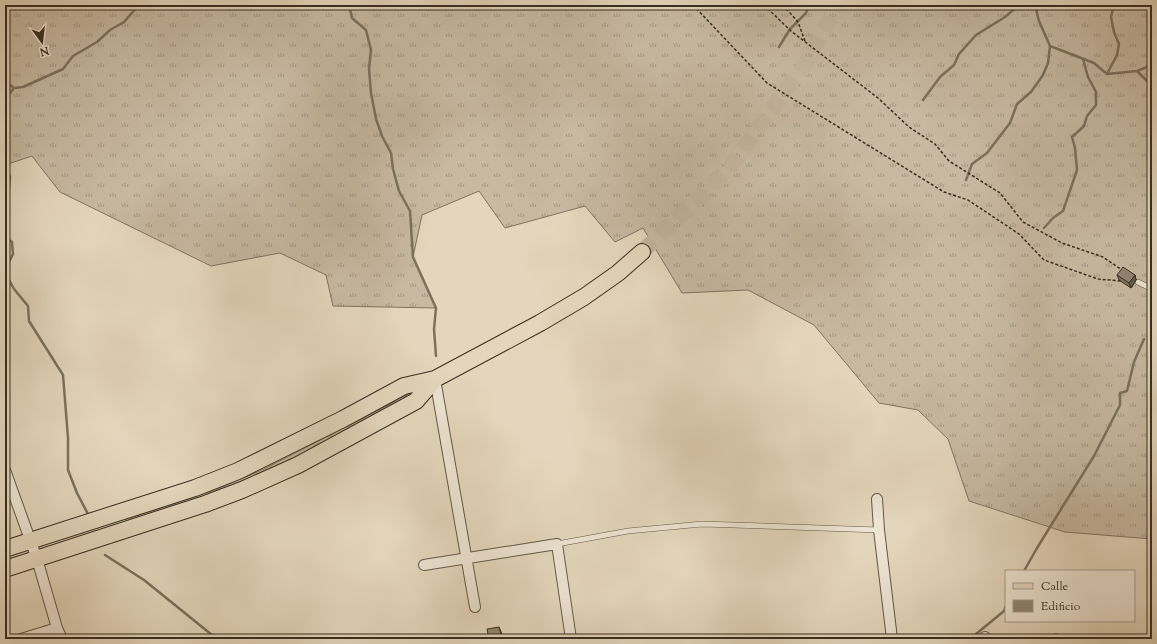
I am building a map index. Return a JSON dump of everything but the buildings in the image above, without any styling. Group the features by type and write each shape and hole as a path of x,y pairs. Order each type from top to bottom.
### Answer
{"main road":[{"path":"5,549 195,488 238,471 404,386 435,380 540,323 584,297 642,252"},
{"path":"5,569 211,502 242,490 298,465 416,400 435,380"},
{"path":"75,526 81,544"}],"street":[{"path":"435,380 475,607"},
{"path":"5,470 31,540 56,628 62,639"},
{"path":"877,498 879,530 892,639"},
{"path":"424,565 557,544 571,639"},
{"path":"21,639 56,628"}],"lane":[{"path":"1138,282 1152,290"},
{"path":"557,544 628,531 702,524 879,530"}],"path":[{"path":"694,5 767,83 944,192 968,200 1019,234 1044,260 1098,279 1138,282"},
{"path":"764,5 791,31 878,98 909,127 935,144 949,161 1000,193 1023,222 1062,243 1103,257 1138,282"},
{"path":"784,5 798,22 806,43"}],"green space":[{"path":"5,5 1152,5 1152,539 1065,532 969,501 948,439 918,410 879,403 814,325 748,290 682,293 643,228 615,242 585,206 505,228 479,191 422,215 413,257 436,308 333,306 326,275 280,253 211,266 60,192 32,156 5,165"},
{"path":"412,391 386,412 257,480 128,526 126,519 215,490 264,469 390,404"}],"waterway":[{"path":"5,99 14,88 23,87 63,69 73,56 97,42 110,30 124,22 140,5"},
{"path":"349,5 352,18 366,30 371,50 369,69 371,93 376,119 382,136 391,153 393,169 399,191 410,211 413,257 436,308 434,329 436,356"},
{"path":"779,47 790,29 806,13 809,5"},
{"path":"923,100 940,77 954,65 959,54 976,35 1005,17 1018,6 1026,5"},
{"path":"1032,5 1036,9 1039,21 1050,46 1094,63 1107,74 1137,71 1147,67 1152,68"},
{"path":"1107,74 1117,55 1119,44 1114,32 1111,17 1114,5"},
{"path":"966,180 972,164 987,153 1010,123 1017,104 1031,92 1043,75 1048,63 1050,46"},
{"path":"1044,228 1053,218 1063,211 1077,170 1075,148 1072,137 1084,126 1087,116 1096,105 1096,92 1088,77 1083,59"},
{"path":"1137,71 1152,86"},
{"path":"5,81 14,88"},
{"path":"5,164 10,177 7,207 9,215 5,224"},
{"path":"5,237 12,242 13,254 5,270"},
{"path":"5,273 14,289 28,306 29,321 63,375 68,438 68,470 77,493 89,516"},
{"path":"1025,570 1094,456 1120,405 1120,393 1127,391 1134,362 1144,339"},
{"path":"105,555 144,580 217,639"},
{"path":"970,639 1004,611 1005,608"}],"tunnel":[{"path":"642,252 727,171 805,64 838,5"}]}
